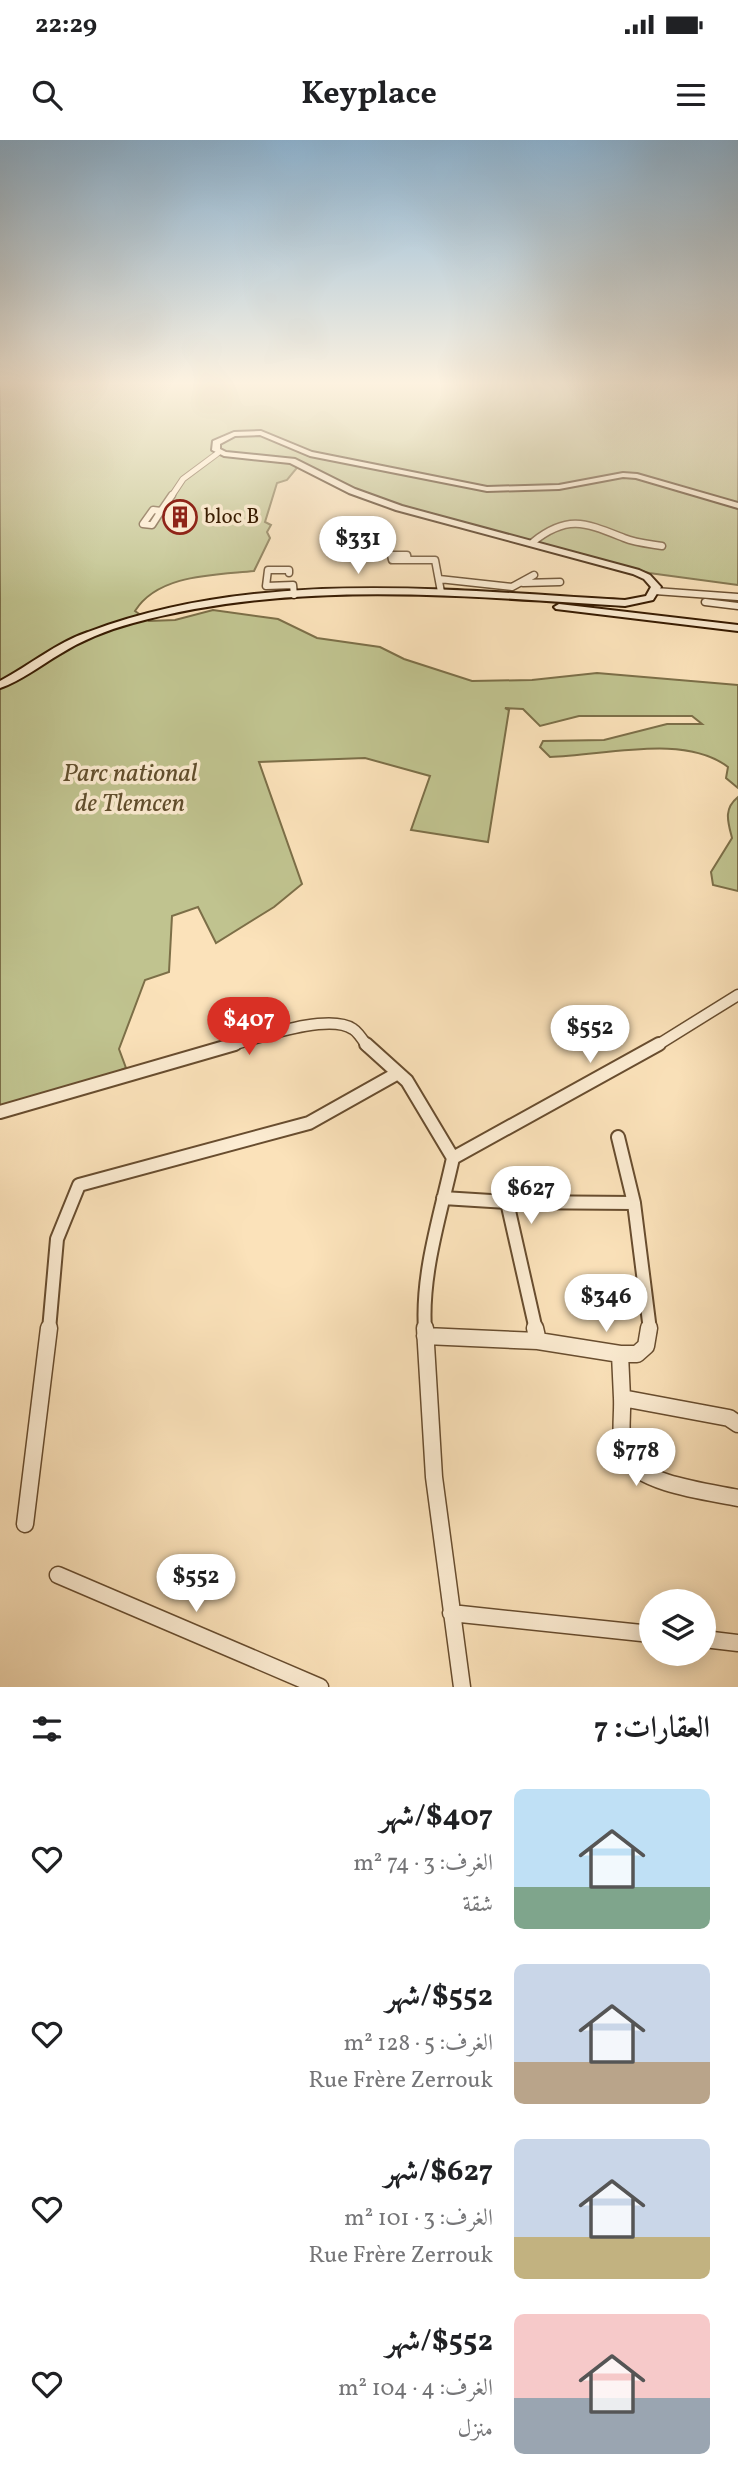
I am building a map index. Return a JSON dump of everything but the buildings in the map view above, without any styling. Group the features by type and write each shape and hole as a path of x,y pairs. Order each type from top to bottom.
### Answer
{"main road":[{"path":"3,685 70,642 115,626 185,610 293,595 441,592 625,603 643,601 655,591 653,582 636,572 533,542 399,508 352,491 292,461 217,455"},
{"path":"314,455 486,489 559,487 628,475 738,506"},
{"path":"472,594 624,617 738,628"}],"street":[{"path":"162,511 183,479 214,455"},
{"path":"533,542 553,526 583,523 606,529 626,540 662,546"},
{"path":"408,560 435,560 441,592"},
{"path":"289,573 289,570 268,570 267,586 293,585 293,595"},
{"path":"439,579 512,587 534,575"},
{"path":"519,583 559,582"},
{"path":"655,591 738,597"},
{"path":"705,602 738,606"},
{"path":"453,1158 646,1052 738,995"},
{"path":"0,1112 218,1048 315,1024 341,1024 354,1028 372,1052 407,1081 453,1158 443,1198 424,1314 434,1477 462,1687"},
{"path":"25,1524 51,1316 57,1239 79,1185 309,1123 398,1073"},
{"path":"425,1336 537,1341 620,1354 637,1354 646,1346 649,1333 634,1203 618,1137"},
{"path":"443,1198 507,1202 634,1203"},
{"path":"507,1202 537,1341"},
{"path":"620,1354 626,1456 633,1467 659,1479 738,1498"},
{"path":"622,1398 729,1418 738,1424"},
{"path":"58,1575 320,1687"},
{"path":"451,1613 639,1633"},
{"path":"716,1640 738,1643"}],"green space":[{"name":"Parc national de Tlemcen","path":"0,455 738,455 738,585 649,573 400,505 359,491 300,464 287,480 277,483 265,522 271,525 267,532 270,538 254,571 205,576 172,583 145,599 135,611 149,621 175,620 213,610 278,619 317,638 380,647 404,659 472,681 532,680 597,673 738,685 738,788 726,778 728,767 710,757 689,751 642,749 550,757 540,747 543,741 604,740 667,724 702,724 692,716 579,716 540,726 523,709 505,708 509,710 488,842 411,830 430,776 365,758 259,762 302,884 274,907 216,943 198,907 172,916 169,972 145,980 119,1049 126,1068 95,1081 0,1106"},
{"path":"738,797 738,891 713,885 711,872 732,838 728,811"}],"place":[{"name":"bloc B","path":"180,517"}]}
